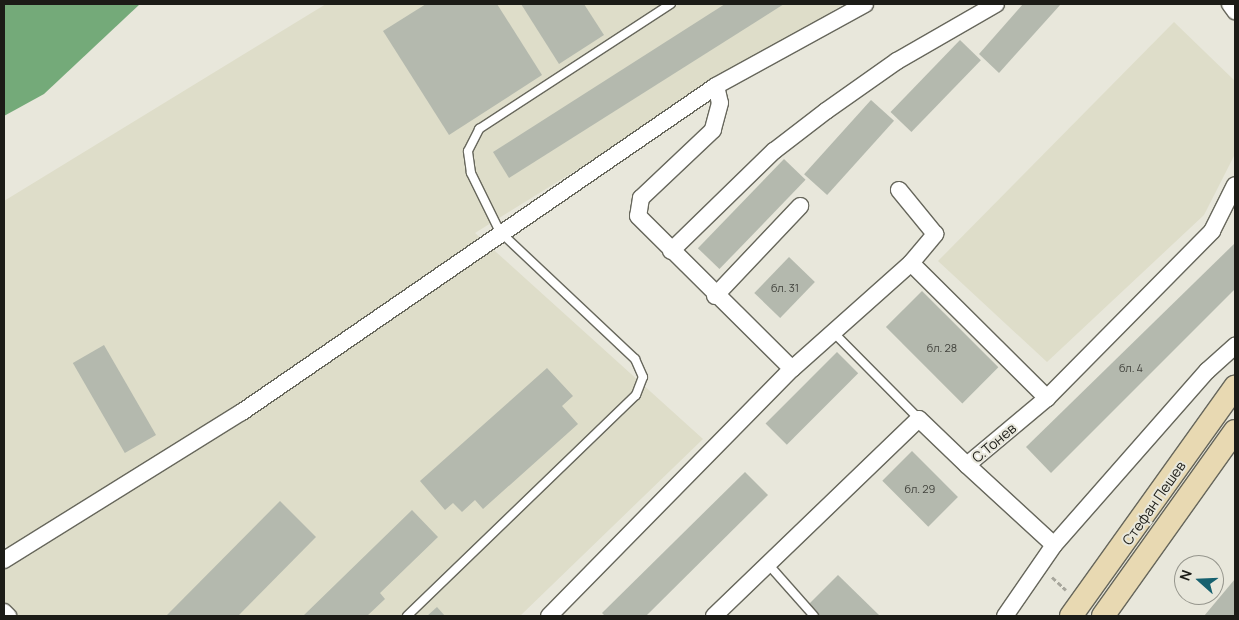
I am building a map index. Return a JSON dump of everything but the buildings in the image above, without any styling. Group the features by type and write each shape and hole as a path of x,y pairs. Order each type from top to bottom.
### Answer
{"main road":[{"name":"Стефан Пешев","path":"1071,616 1235,387"},
{"name":"Стефан Пешев","path":"1104,616 1235,431"}],"street":[{"path":"4,560 242,412 500,232 716,86 865,4"},
{"path":"671,251 774,151 826,110 897,61 996,4"},
{"path":"1230,4 1235,11"},
{"path":"716,86 720,110 713,130 636,207 638,216 715,296 792,369"},
{"name":"С.Тонев","path":"919,419 966,465 1047,398 1212,231 1235,185"},
{"path":"549,616 792,369 832,331 911,263 935,234 899,190"},
{"path":"715,296 800,206"},
{"path":"911,263 1047,398"},
{"path":"1004,616 1054,545 1207,371 1235,346"},
{"path":"714,616 919,419"},
{"path":"966,465 1054,545"},
{"path":"4,612 8,616"}],"lane":[{"path":"407,616 636,395 643,377 635,359 500,232 471,173 468,151 479,129 671,4"},
{"path":"832,331 919,419"},
{"path":"768,564 814,616"}],"shaded area":[{"path":"4,4 140,4 44,94 4,116"},
{"path":"326,4 844,4 475,233 703,439 520,616 8,616 4,612 4,560 12,555 4,541 4,201"},
{"path":"1174,22 1235,81 1235,154 1204,215 1047,362 938,261"}]}
